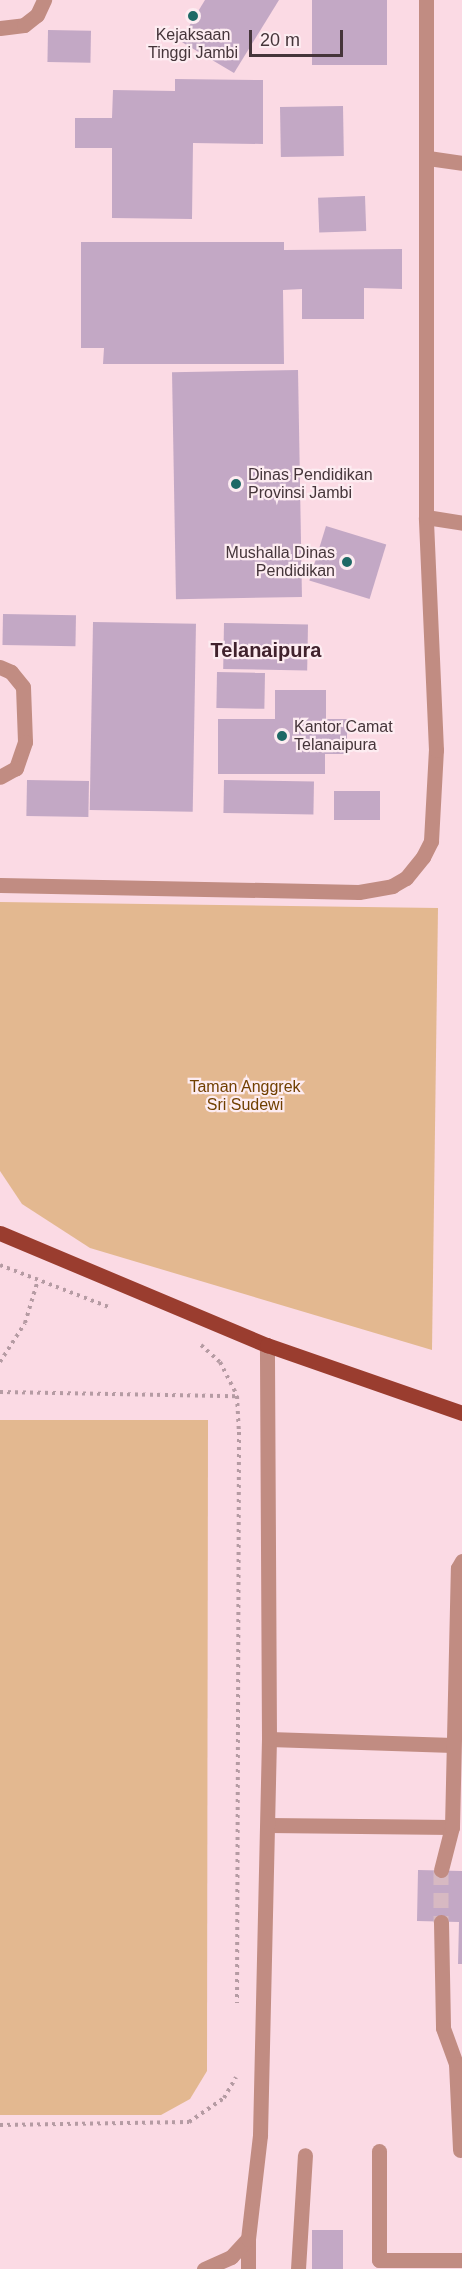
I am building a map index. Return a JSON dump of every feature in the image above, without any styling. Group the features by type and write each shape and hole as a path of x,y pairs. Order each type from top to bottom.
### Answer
{"main road":[{"path":"0,1233 267,1345 462,1413"}],"street":[{"path":"0,28 24,25 37,15 44,0"},
{"path":"0,885 359,892 392,886 406,878 431,841 436,750 426,517 428,158 426,0"},
{"path":"428,158 462,163"},
{"path":"426,517 462,523"},
{"path":"0,668 11,672 23,687 25,742 16,768 0,777"},
{"path":"248,2269 248,2239 261,2135 268,1825 267,1345"},
{"path":"441,1870 452,1827 458,1568 462,1561"},
{"path":"269,1739 453,1745"},
{"path":"268,1825 452,1827"},
{"path":"441,1922 443,2028 456,2064 460,2150"},
{"path":"379,2151 379,2260 462,2260"},
{"path":"298,2269 305,2154"},
{"path":"204,2269 231,2257 248,2239"}],"path":[{"path":"0,1265 112,1309"},
{"path":"0,1362 25,1323 38,1280"},
{"path":"197,1341 220,1362 237,1396 237,2005"},
{"path":"0,1392 237,1396"},
{"path":"0,2125 189,2121 224,2098 236,2077 236,2065"}],"green space":[{"name":"Taman Anggrek Sri Sudewi","path":"0,902 438,908 432,1350 90,1248 22,1204 0,1171"},
{"path":"0,1420 208,1420 207,2071 190,2099 161,2115 0,2115"}],"building":[{"path":"205,0 279,0 234,73 180,41"},
{"path":"312,0 387,0 387,65 312,65"},
{"path":"48,30 91,31 90,63 47,62"},
{"path":"175,79 263,80 263,144 193,143 192,219 112,218 112,148 75,148 75,118 112,118 113,90 175,91"},
{"path":"343,106 344,156 281,157 280,107"},
{"path":"365,196 366,231 319,233 318,198"},
{"path":"81,242 284,242 284,250 402,249 402,289 364,288 364,319 302,319 302,289 283,290 284,364 103,364 104,348 81,348"},
{"name":"Dinas Pendidikan Provinsi Jambi","path":"298,370 302,597 176,599 172,372"},
{"name":"Mushalla Dinas Pendidikan","path":"326,526 386,544 370,599 309,581"},
{"path":"3,614 76,615 75,646 2,645"},
{"path":"93,622 196,624 193,812 90,810"},
{"path":"224,623 308,624 307,670 223,669"},
{"path":"217,672 265,673 264,709 216,708"},
{"name":"Kantor Camat Telanaipura","path":"275,690 326,690 326,719 347,719 347,754 325,754 325,774 218,774 218,719 275,719"},
{"path":"27,780 89,781 88,817 26,816"},
{"path":"224,780 314,782 313,815 223,813"},
{"path":"334,791 380,791 380,820 334,820"},
{"path":"418,1870 462,1871 462,1964 458,1964 459,1922 417,1921"},
{"path":"312,2230 343,2230 343,2269 312,2269"}],"tunnel":[{"path":"441,1870 441,1922"}],"place":[{"name":"Kejaksaan Tinggi Jambi","path":"193,16"},
{"name":"Dinas Pendidikan Provinsi Jambi","path":"236,484"},
{"name":"Mushalla Dinas Pendidikan","path":"347,562"},
{"name":"Kantor Camat Telanaipura","path":"282,736"}],"district":[{"name":"Telanaipura","path":"266,650"}]}
